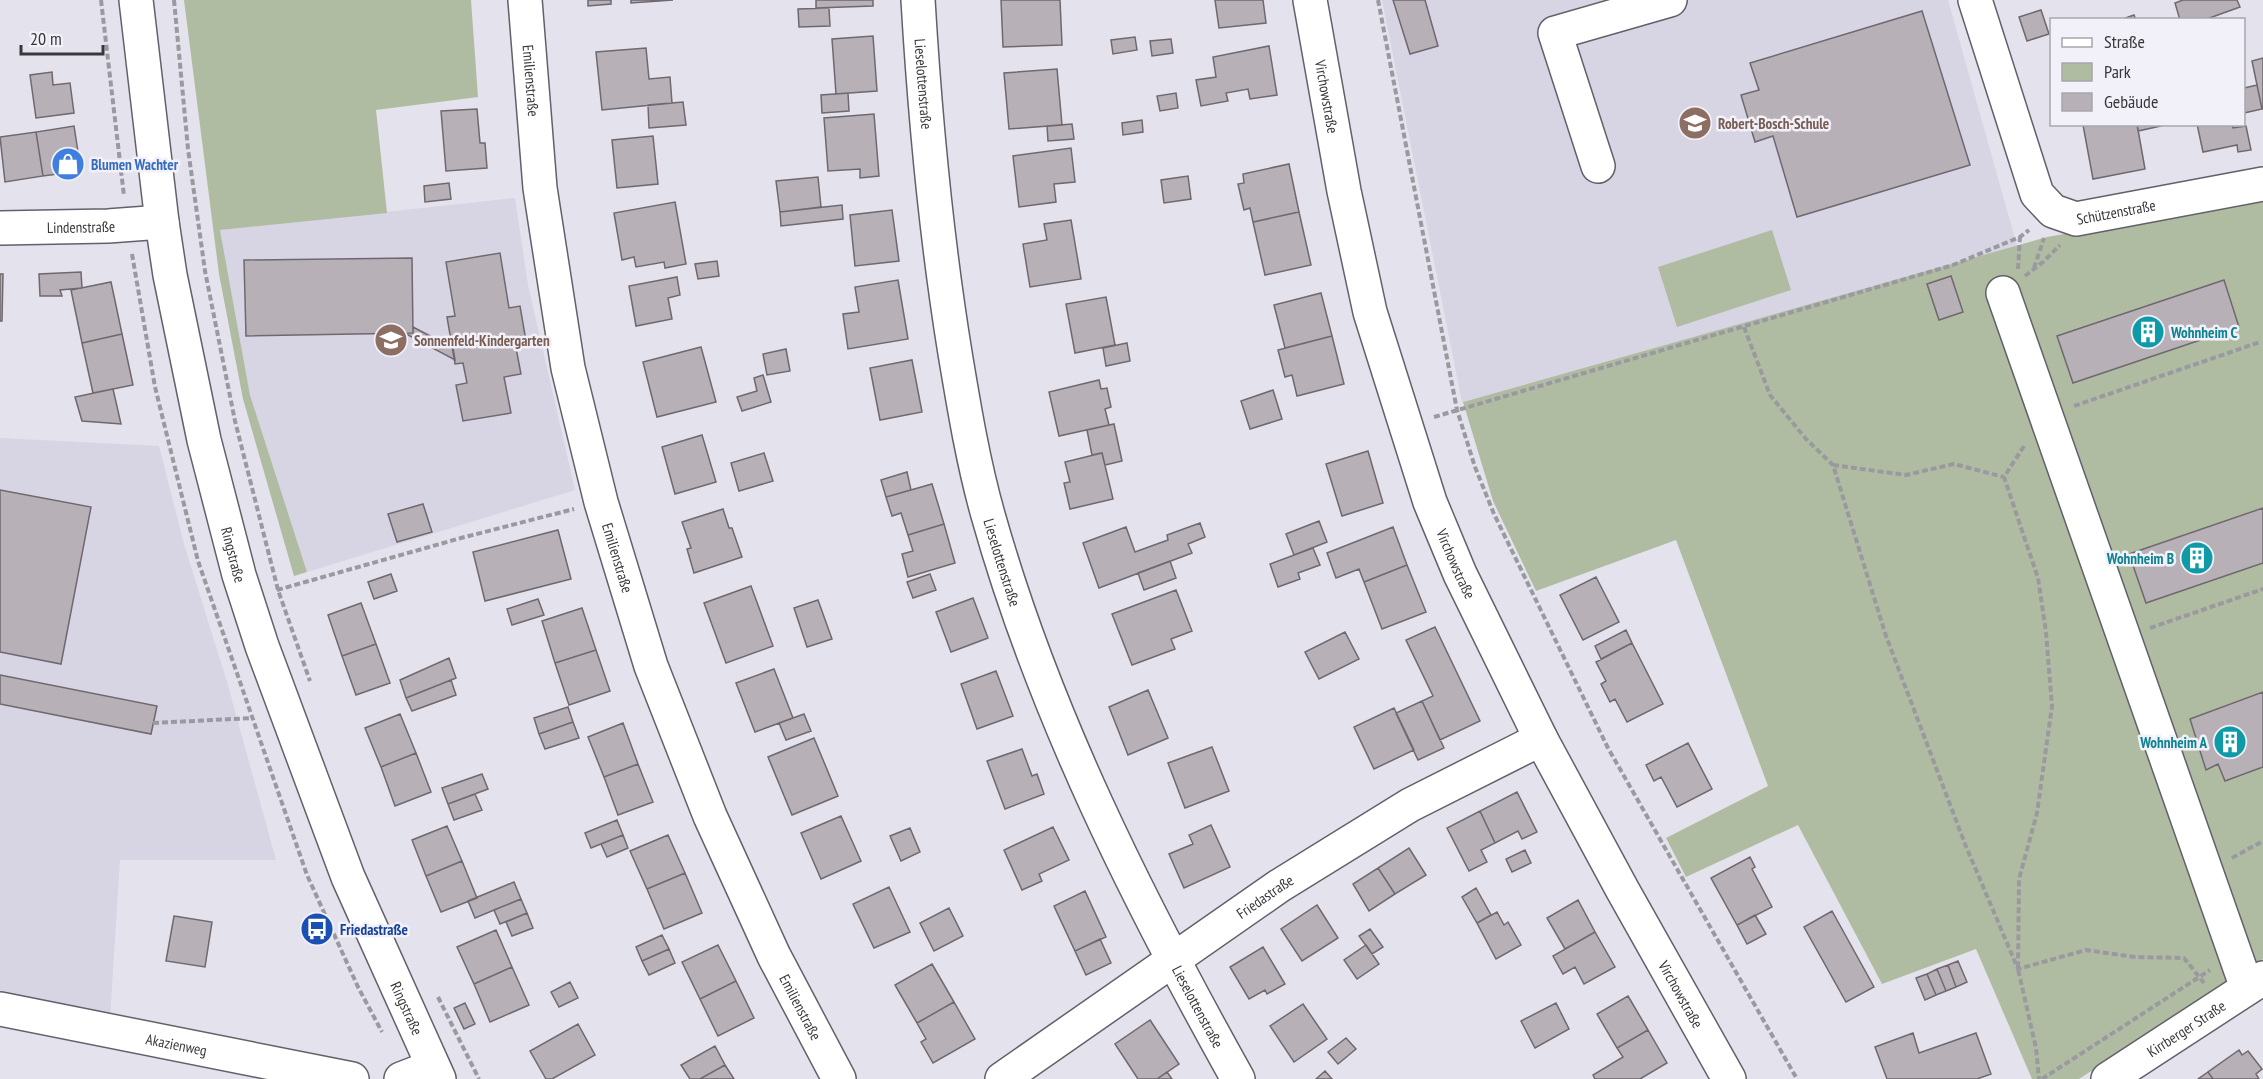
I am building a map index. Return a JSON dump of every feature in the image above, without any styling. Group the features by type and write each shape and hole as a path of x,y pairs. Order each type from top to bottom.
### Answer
{"street":[{"name":"Ringstraße","path":"136,0 170,275 204,440 247,599 269,666 348,877 436,1073"},
{"name":"Emilienstraße","path":"525,0 540,188 568,368 601,502 651,666 711,816 774,956 839,1079"},
{"name":"Lieselottenstraße","path":"918,0 932,190 945,289 966,421 987,514 1019,612 1067,737 1132,880 1238,1079"},
{"path":"1598,166 1555,33 1670,0"},
{"path":"1974,0 2037,194 2053,211"},
{"name":"Virchowstraße","path":"1311,1 1344,191 1370,312 1430,502 1460,574 1541,739 1622,890 1729,1079"},
{"name":"Schützenstraße","path":"2053,211 2076,219 2263,184"},
{"name":"Lindenstraße","path":"0,228 108,226 162,222"},
{"path":"2004,293 2235,954 2244,990"},
{"name":"Friedastraße","path":"1002,1079 1279,886 1375,826 1448,785 1541,739"},
{"name":"Kirrberger Straße","path":"2108,1079 2244,990"},
{"name":"Akazienweg","path":"0,1009 352,1079"},
{"path":"401,1079 436,1073"}],"path":[{"path":"174,0 188,149 205,271 235,421 278,590 312,685"},
{"path":"1378,0 1456,410 1475,467 1494,514 1608,748 1797,1079"},
{"path":"1404,425 1953,265 2020,237 2053,211"},
{"path":"1744,327 1770,394 1806,439 1833,465 1886,636 1965,844 2018,969 2036,1048 2040,1079 2235,954"},
{"path":"2004,477 2046,415 2260,342"},
{"path":"1833,465 1906,475 1954,464 2004,477"},
{"path":"2004,477 2038,578 2046,632 2052,706 2037,813 2019,879 2018,969"},
{"path":"247,599 461,538 601,502"},
{"path":"2124,637 2263,589"},
{"path":"153,723 252,718"},
{"path":"2018,969 2085,950 2134,957 2184,958 2199,977 2244,990"},
{"path":"434,988 479,1079"}],"shaded area":[{"name":"Robert-Bosch-Schule","path":"1382,0 1948,0 2017,246 1462,402"},
{"name":"Sonnenfeld-Kindergarten","path":"515,198 528,285 575,490 307,572 250,395 220,230"},
{"path":"0,438 159,446 184,544 227,682 276,860 120,860 110,1018 0,996"}],"green space":[{"path":"184,0 471,0 478,97 376,110 387,213 220,230 250,395 307,572 294,576 243,399 219,274"},
{"path":"2263,199 2263,959 2079,1079 2032,1079 1976,949 1882,984 1798,825 1686,877 1666,838 1768,786 1676,540 1536,591 1493,501 1463,402 2047,237"},
{"path":"1772,230 1791,290 1677,327 1658,267"}],"building":[{"path":"588,0 611,0 611,4 588,6"},
{"path":"631,0 673,0 631,3"},
{"path":"816,0 873,0 873,6 816,8"},
{"path":"1001,0 1060,0 1062,45 1003,47"},
{"path":"1215,0 1263,0 1266,23 1219,28"},
{"path":"1393,0 1425,0 1438,46 1410,54"},
{"path":"2183,0 2237,0 2240,7 2210,18 2179,18 2175,3"},
{"path":"829,8 830,26 799,27 798,9"},
{"path":"2041,10 2049,34 2027,41 2019,17"},
{"path":"1922,11 1970,165 1797,217 1773,136 1755,142 1741,95 1759,90 1750,63"},
{"path":"873,36 877,91 836,94 832,39"},
{"path":"1135,37 1137,50 1113,54 1111,40"},
{"path":"1171,39 1173,53 1152,56 1150,41"},
{"path":"1269,46 1277,95 1250,99 1248,89 1226,93 1228,101 1201,106 1196,80 1216,77 1213,57"},
{"path":"646,48 649,79 670,77 672,103 602,110 596,52"},
{"path":"2263,58 2263,109 2262,109 2252,61"},
{"path":"1057,69 1062,125 1009,129 1004,73"},
{"path":"52,72 53,85 70,83 74,113 36,118 30,75"},
{"path":"2257,85 2262,109 2245,113 2245,88"},
{"path":"848,93 849,111 822,113 821,95"},
{"path":"1176,93 1178,108 1160,111 1157,96"},
{"path":"683,102 686,125 649,128 648,105"},
{"path":"477,109 480,143 485,143 487,168 446,171 441,111"},
{"path":"874,114 879,176 860,178 860,169 828,171 824,118"},
{"path":"1142,120 1143,132 1123,135 1122,123"},
{"path":"1072,124 1074,139 1048,141 1047,126"},
{"path":"74,126 81,171 43,176 36,132"},
{"path":"2083,126 2137,126 2145,169 2093,179"},
{"path":"2137,126 2161,126 2138,131"},
{"path":"2197,126 2232,126 2233,128 2246,126 2251,150 2238,152 2237,145 2203,152"},
{"path":"36,132 43,176 5,182 0,137"},
{"path":"653,136 658,184 617,188 612,140"},
{"path":"1071,148 1075,182 1054,184 1056,202 1019,207 1013,156"},
{"path":"1289,164 1299,212 1253,222 1250,208 1244,210 1238,184 1244,183 1243,174"},
{"path":"1188,176 1191,199 1164,203 1161,180"},
{"path":"818,177 821,207 780,212 776,181"},
{"path":"449,183 451,199 425,202 424,186"},
{"path":"675,202 686,264 665,268 664,262 636,267 634,257 622,260 614,213"},
{"path":"842,205 843,219 781,226 780,212"},
{"path":"892,210 899,261 855,266 850,215"},
{"path":"1299,212 1311,265 1265,275 1253,222"},
{"path":"1071,220 1081,279 1030,287 1023,244 1047,240 1044,224"},
{"path":"500,253 509,308 520,306 526,341 515,343 521,374 504,377 511,413 463,421 456,385 467,383 463,363 455,364 447,317 455,316 446,262"},
{"path":"412,258 413,333 246,336 244,260"},
{"path":"717,261 719,276 698,279 695,264"},
{"path":"81,272 82,288 60,290 62,296 40,296 39,274"},
{"path":"0,274 3,274 2,321 0,321"},
{"path":"1951,276 1963,312 1939,320 1927,284"},
{"path":"677,277 680,295 668,298 672,319 636,326 629,286"},
{"path":"898,280 908,339 848,349 843,314 859,312 855,287"},
{"name":"Wohnheim C","path":"2224,280 2239,327 2073,383 2057,336"},
{"path":"111,282 122,334 82,343 71,290"},
{"path":"1321,293 1332,336 1285,348 1274,305"},
{"path":"1106,297 1115,345 1075,353 1066,304"},
{"path":"413,327 453,348 455,360 406,334 413,333"},
{"path":"122,334 133,385 93,393 82,343"},
{"path":"1332,336 1344,384 1297,396 1292,375 1285,377 1278,350"},
{"path":"1127,343 1130,361 1106,366 1103,348"},
{"path":"701,347 716,402 657,417 643,362"},
{"path":"786,349 790,371 767,375 763,354"},
{"path":"912,360 922,412 880,420 870,368"},
{"path":"763,375 771,402 742,411 737,397 757,391 754,378"},
{"path":"1099,380 1101,389 1107,388 1111,407 1105,409 1109,425 1059,436 1049,392"},
{"path":"113,389 121,424 82,421 75,397"},
{"path":"1273,390 1282,419 1250,429 1241,401"},
{"path":"1114,424 1122,461 1105,465 1102,453 1092,455 1087,430"},
{"path":"702,435 716,482 675,494 662,447"},
{"path":"1368,451 1383,503 1342,516 1326,464"},
{"path":"764,453 773,481 739,491 731,463"},
{"path":"1102,453 1113,499 1070,509 1064,483 1070,482 1065,462"},
{"path":"907,472 911,490 886,497 881,480"},
{"path":"932,484 944,524 908,535 901,513 892,516 886,497"},
{"path":"0,490 91,507 61,664 0,652"},
{"path":"423,504 432,532 397,542 388,514"},
{"name":"Wohnheim B","path":"2263,508 2263,563 2146,603 2129,554"},
{"path":"723,509 742,557 694,573 687,549 691,548 682,522"},
{"path":"1319,521 1327,542 1294,555 1286,534"},
{"path":"1200,523 1205,537 1188,544 1192,553 1099,588 1083,543 1126,527 1135,552 1168,540 1167,535"},
{"path":"944,524 955,563 908,577 902,554 913,551 908,535"},
{"path":"1393,527 1407,565 1364,582 1359,569 1336,578 1327,553"},
{"path":"558,530 571,579 485,601 473,552"},
{"path":"1313,548 1320,565 1298,573 1300,579 1278,587 1270,564"},
{"path":"1170,561 1176,578 1144,590 1138,573"},
{"path":"1407,565 1426,612 1382,629 1364,582"},
{"path":"391,574 397,591 374,599 368,582"},
{"path":"930,574 936,590 913,598 907,582"},
{"path":"1596,577 1619,622 1583,640 1560,595"},
{"path":"751,586 773,646 726,663 704,603"},
{"path":"1176,590 1192,631 1171,639 1175,649 1132,665 1112,614"},
{"path":"973,598 988,638 951,652 936,612"},
{"path":"538,599 544,615 512,625 507,609"},
{"path":"818,600 832,639 807,647 794,608"},
{"path":"361,603 376,644 342,656 328,615"},
{"path":"582,608 596,650 555,663 542,621"},
{"path":"1435,627 1480,721 1440,740 1422,701 1433,696 1406,640"},
{"path":"1626,630 1632,643 1601,659 1595,646"},
{"path":"1345,632 1359,659 1319,679 1305,652"},
{"path":"1632,643 1663,704 1627,722 1615,699 1610,702 1601,684 1606,681 1596,662"},
{"path":"376,644 390,683 356,695 342,656"},
{"path":"596,650 610,691 569,705 555,663"},
{"path":"449,658 456,678 406,698 400,680"},
{"path":"774,669 793,718 755,732 736,683"},
{"path":"996,671 1013,716 977,729 961,684"},
{"path":"0,675 157,706 151,734 0,704"},
{"path":"451,680 456,695 412,711 406,698"},
{"path":"1148,690 1168,738 1128,755 1109,707"},
{"name":"Wohnheim A","path":"2263,692 2263,767 2225,781 2218,764 2206,770 2190,719"},
{"path":"1422,701 1444,748 1418,760 1396,713"},
{"path":"568,707 573,722 539,734 534,718"},
{"path":"1394,708 1414,750 1374,769 1354,727"},
{"path":"400,714 416,753 381,767 365,728"},
{"path":"804,714 811,731 786,740 779,723"},
{"path":"573,722 579,738 545,749 539,734"},
{"path":"623,723 638,764 604,777 588,737"},
{"path":"814,738 838,796 792,815 768,757"},
{"path":"1688,743 1712,789 1677,807 1661,777 1654,781 1646,765"},
{"path":"1212,747 1229,791 1185,808 1168,763"},
{"path":"1022,749 1032,776 1037,774 1044,794 1005,809 987,761"},
{"path":"416,753 431,792 395,806 381,767"},
{"path":"638,764 653,802 618,815 604,777"},
{"path":"482,774 488,789 448,804 442,788"},
{"path":"1517,792 1537,832 1522,839 1518,831 1495,843 1480,811"},
{"path":"475,794 482,810 454,820 448,804"},
{"path":"1480,811 1495,843 1481,850 1487,862 1469,871 1447,828"},
{"path":"841,816 861,861 821,879 801,833"},
{"path":"617,820 623,835 591,848 585,833"},
{"path":"1211,825 1230,867 1184,888 1169,854 1193,844 1189,835"},
{"path":"447,826 462,861 426,876 412,840"},
{"path":"1053,827 1069,860 1039,874 1042,881 1022,890 1004,850"},
{"path":"910,828 920,852 901,861 890,836"},
{"path":"623,835 628,848 607,857 601,844"},
{"path":"668,835 685,873 647,889 630,851"},
{"path":"1409,848 1426,875 1395,894 1378,868"},
{"path":"1525,850 1531,863 1512,872 1506,859"},
{"path":"1750,857 1755,867 1752,869 1772,907 1737,925 1711,878"},
{"path":"462,861 477,898 441,912 426,876"},
{"path":"1378,868 1395,894 1369,911 1353,884"},
{"path":"685,873 702,913 664,929 647,889"},
{"path":"514,882 521,899 475,918 468,901"},
{"path":"889,887 910,932 874,948 853,904"},
{"path":"1476,888 1491,915 1477,923 1462,897"},
{"path":"1085,891 1106,937 1075,951 1054,906"},
{"path":"521,899 527,913 500,924 494,910"},
{"path":"1578,900 1595,932 1565,949 1547,918"},
{"path":"1317,905 1338,938 1302,961 1281,929"},
{"path":"949,908 963,936 934,951 920,923"},
{"path":"1832,911 1874,987 1846,1002 1804,927"},
{"path":"1497,912 1504,925 1508,922 1521,945 1496,959 1477,923"},
{"path":"527,913 533,928 512,936 506,922"},
{"path":"1755,915 1766,934 1747,944 1737,925"},
{"path":"174,916 212,922 205,967 166,961"},
{"path":"1370,929 1383,947 1372,954 1359,936"},
{"path":"496,930 512,967 474,984 457,947"},
{"path":"1595,932 1615,967 1584,984 1575,967 1563,974 1553,956"},
{"path":"662,935 669,949 642,961 636,947"},
{"path":"1100,939 1111,963 1086,975 1075,951"},
{"path":"718,945 736,981 700,999 682,962"},
{"path":"1366,945 1379,964 1357,979 1344,960"},
{"path":"1263,947 1285,984 1267,994 1265,990 1249,999 1230,967"},
{"path":"669,949 675,963 649,975 642,961"},
{"path":"1958,961 1967,982 1956,987 1948,965"},
{"path":"932,964 954,1002 917,1023 895,985"},
{"path":"1948,965 1956,987 1946,991 1937,969"},
{"path":"512,967 529,1005 490,1022 474,984"},
{"path":"1937,969 1946,991 1936,995 1927,974"},
{"path":"1927,974 1936,995 1925,1000 1916,978"},
{"path":"736,981 754,1018 718,1036 700,999"},
{"path":"570,982 578,998 559,1007 551,992"},
{"path":"1628,996 1648,1030 1617,1048 1597,1014"},
{"path":"954,1002 975,1039 933,1063 921,1042 926,1039 917,1023"},
{"path":"465,1003 475,1024 464,1029 454,1008"},
{"path":"1556,1003 1569,1029 1535,1048 1521,1021"},
{"path":"1303,1004 1327,1039 1294,1062 1270,1026"},
{"path":"1150,1020 1179,1064 1157,1079 1138,1079 1115,1044"},
{"path":"578,1024 595,1055 552,1079 546,1079 530,1051"},
{"path":"1648,1030 1667,1063 1640,1079 1595,1079 1593,1075 1623,1057 1617,1048"},
{"path":"1913,1033 1919,1053 1976,1033 1991,1074 1977,1079 1887,1079 1875,1047"},
{"path":"1346,1038 1356,1049 1338,1064 1328,1052"},
{"path":"715,1046 725,1065 700,1079 690,1079 681,1065"},
{"path":"2239,1050 2242,1055 2248,1051 2262,1069 2256,1074 2259,1079 2213,1079 2208,1072"},
{"path":"725,1065 734,1079 700,1079"},
{"path":"1325,1071 1332,1079 1316,1079"},
{"path":"1167,1072 1172,1079 1157,1079"},
{"path":"2208,1072 2213,1079 2198,1079"}],"place":[{"name":"Robert-Bosch-Schule","path":"1695,123"},
{"name":"Blumen Wachter","path":"68,164"},
{"name":"Wohnheim C","path":"2148,332"},
{"name":"Sonnenfeld-Kindergarten","path":"391,340"},
{"name":"Wohnheim B","path":"2197,558"},
{"name":"Wohnheim A","path":"2230,742"},
{"name":"Friedastraße","path":"317,929"}]}
